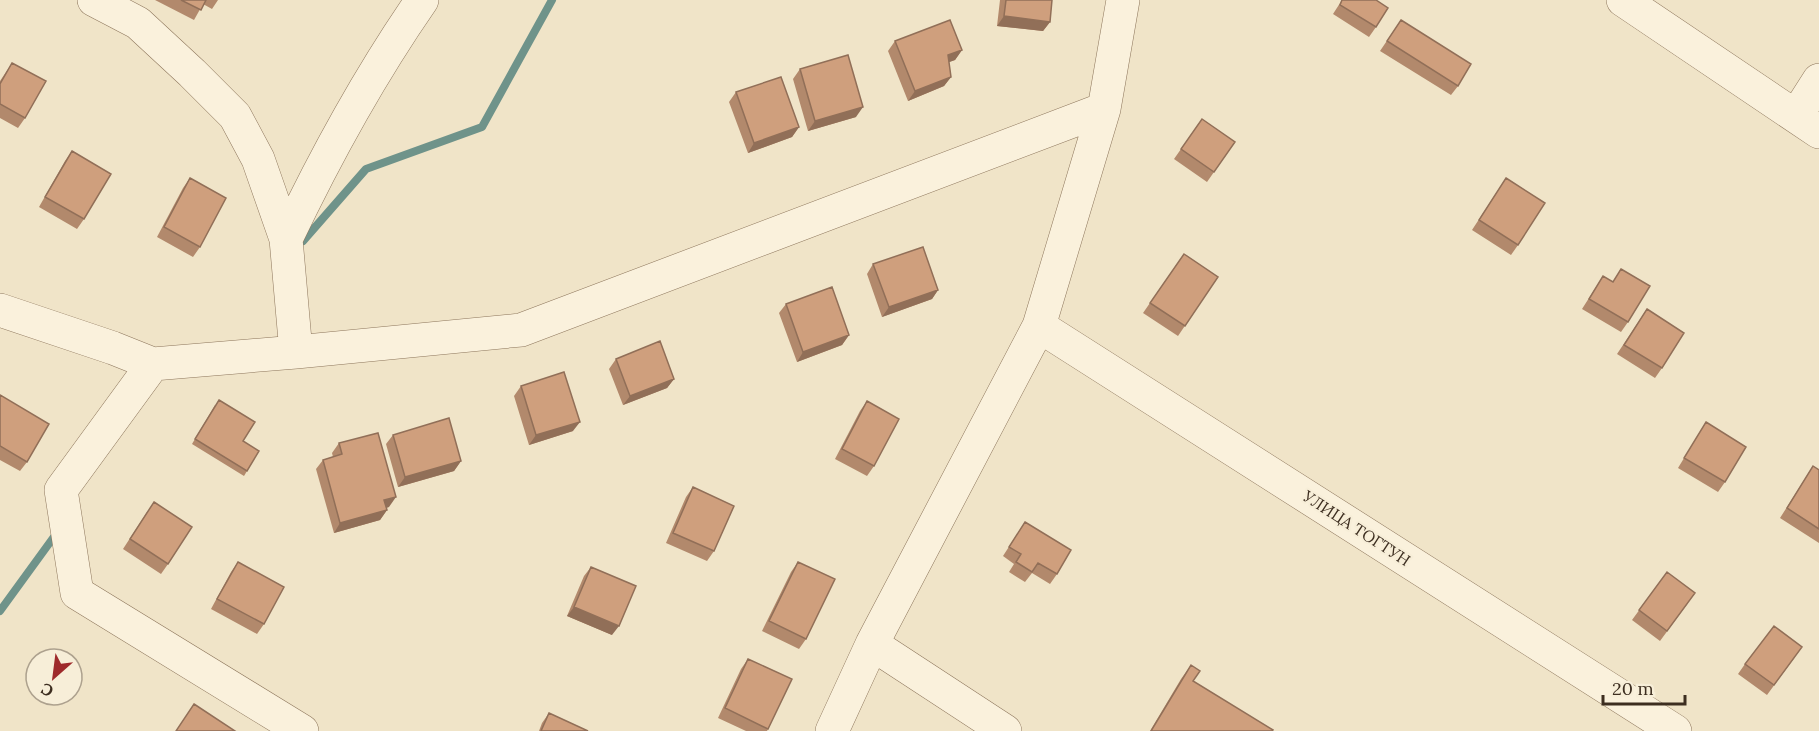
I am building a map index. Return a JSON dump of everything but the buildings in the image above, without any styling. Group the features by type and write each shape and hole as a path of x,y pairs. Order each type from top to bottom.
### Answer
{"street":[{"path":"94,0 138,23 235,116 258,159 286,239 296,352"},
{"path":"286,239 309,191 360,100 402,28 422,0"},
{"path":"832,731 872,644 1039,326 1104,109 1123,0"},
{"path":"1623,0 1807,124 1819,80"},
{"path":"0,310 153,364 521,330 1104,109"},
{"name":"УЛИЦА ТОГТУН","path":"1039,326 1675,731"},
{"path":"153,364 61,490 77,593 302,731"},
{"path":"872,644 1005,731"}],"waterway":[{"path":"303,241 366,169 482,127 552,0"},
{"path":"0,611 56,534"}]}
